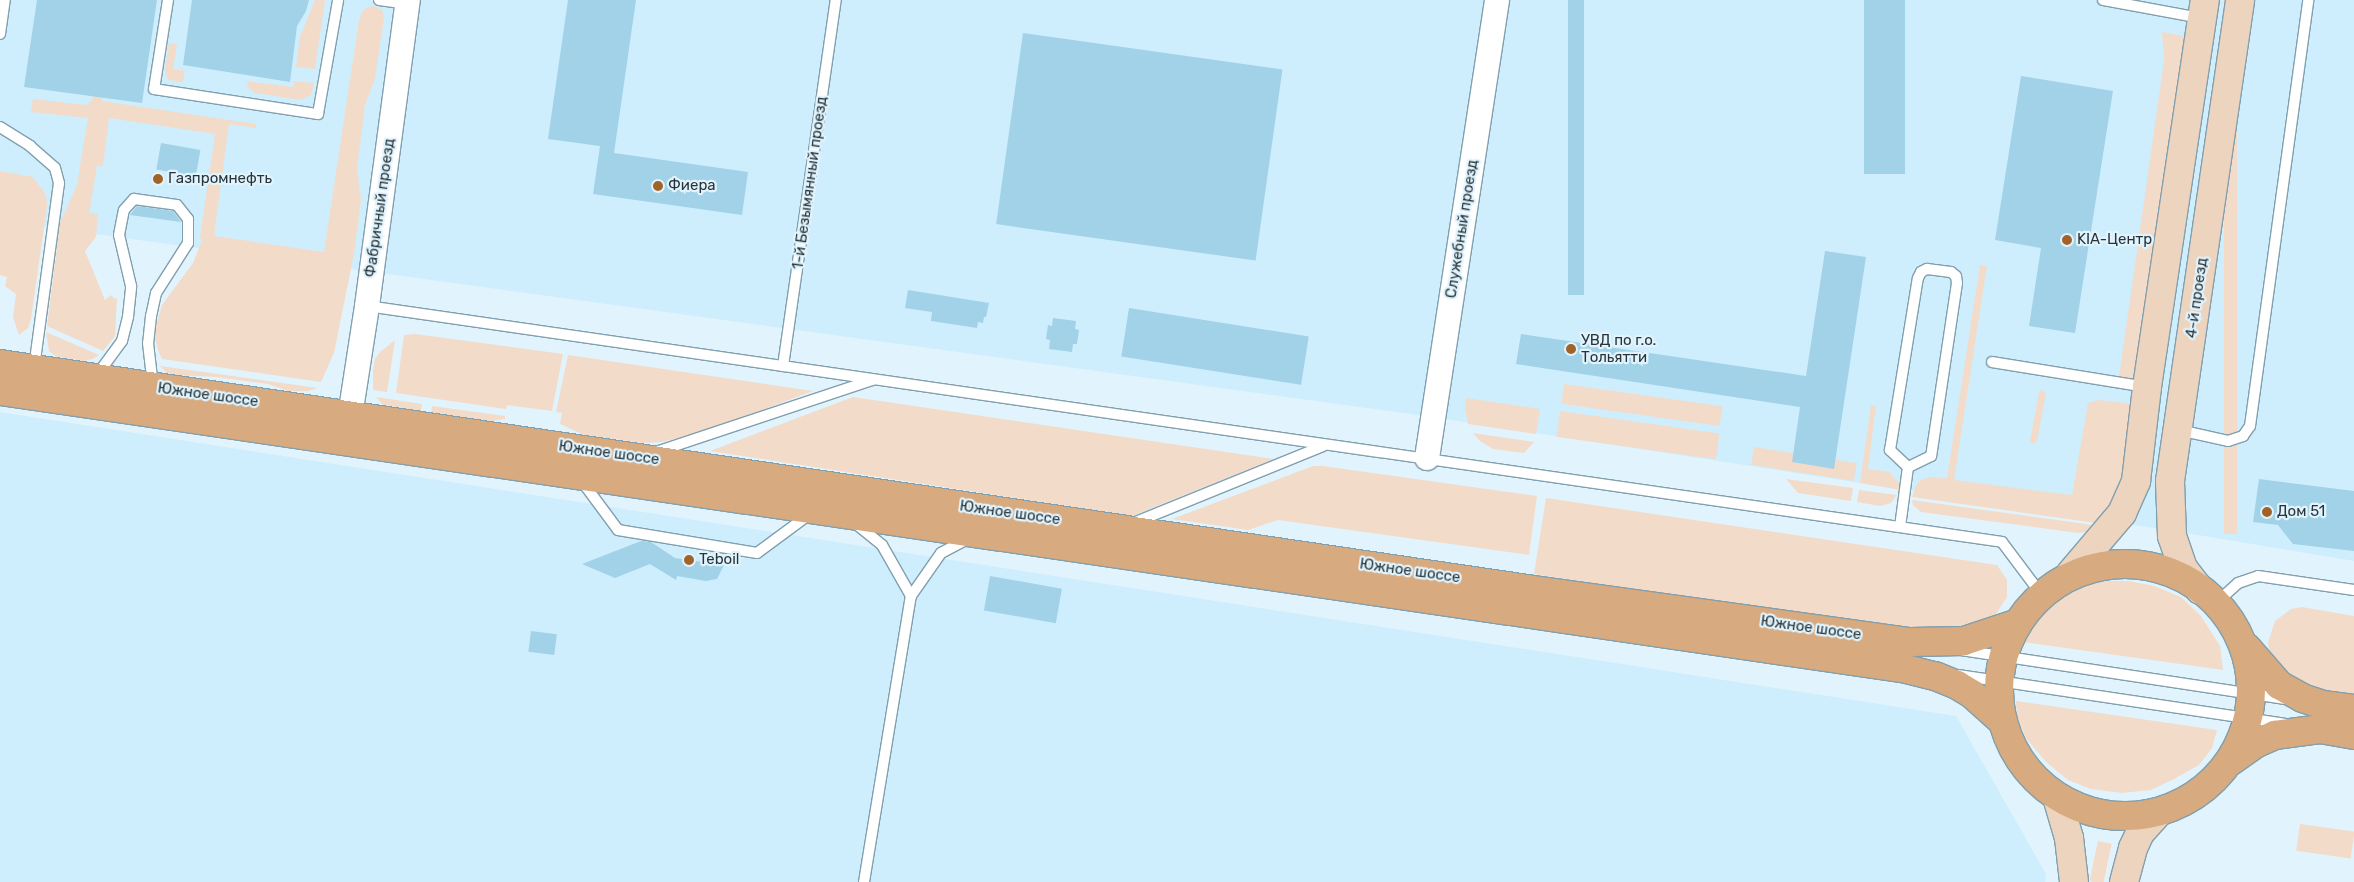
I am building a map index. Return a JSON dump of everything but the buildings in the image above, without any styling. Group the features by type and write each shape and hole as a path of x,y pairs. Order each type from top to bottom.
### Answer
{"main road":[{"name":"4-й проезд","path":"2209,596 2183,568 2172,536 2170,482 2240,0"},
{"path":"2203,9 2136,481 2122,513 2071,573 2041,594 2018,623 2009,639 2002,669 1998,702 2000,719 2010,744 2023,764 2037,780 2056,796 2078,808 2123,817 2143,817 2157,814 2182,801 2208,783 2228,763 2257,744 2322,717 2354,709"},
{"name":"Южное шоссе","path":"0,364 1118,529 1911,642 1964,642 2018,623"},
{"name":"Южное шоссе","path":"0,391 1902,668 1935,676 1957,685 1972,694 2000,719"},
{"path":"2071,573 2105,565 2145,566 2168,572 2209,596 2231,619 2245,647 2251,669 2251,706 2244,734 2228,763"},
{"path":"2245,647 2279,686 2302,698 2322,717 2354,735"},
{"path":"2056,796 2069,838 2074,882"},
{"path":"2124,882 2133,848 2140,833 2157,814"}],"street":[{"name":"Служебный проезд","path":"1427,458 1497,0"},
{"name":"Фабричный проезд","path":"350,416 367,306 407,2"}],"lane":[{"path":"0,34 5,0"},
{"path":"168,0 154,89 318,114 338,0"},
{"path":"379,0 407,2"},
{"name":"1-й Безымянный проезд","path":"783,366 836,0"},
{"path":"2103,0 2203,9"},
{"path":"2178,430 2228,441 2242,436 2250,426 2308,0"},
{"path":"0,127 30,146 55,168 59,182 34,370"},
{"path":"94,378 122,341 128,317 131,286 119,235 124,210 134,199 177,205 188,219 188,243 156,293 148,343 154,387"},
{"path":"1927,269 1951,272 1956,276 1957,283 1931,456 1908,467 1890,450 1918,278 1921,272 1927,269"},
{"path":"367,306 2002,542 2041,594"},
{"path":"1992,362 2148,387"},
{"path":"640,458 876,379"},
{"path":"1118,529 1324,445"},
{"path":"1900,527 1908,467"},
{"path":"578,475 618,530 757,552 815,510"},
{"path":"845,515 882,545 911,596"},
{"path":"864,882 911,596 941,553 974,534"},
{"path":"2209,596 2258,576 2354,590"},
{"path":"1911,642 2002,669 2322,717"},
{"path":"1902,668 2002,669 2322,717"}],"shaded area":[{"path":"0,0 2354,0 2354,561 2186,533 1418,415 0,221"},
{"path":"107,0 117,0 102,101 256,124 256,128 229,124 214,236 324,252 359,20 363,10 369,7 374,6 382,10 384,17 375,79 365,105 357,169 361,200 354,254 334,353 321,382 162,359 158,350 154,333 162,305 193,263 202,240 200,237 215,134 109,118 103,166 97,166 89,213 98,214 96,237 85,251 105,300 111,295 115,299 117,297 115,336 103,351 47,326 60,223 77,185 88,118 31,112 33,99 86,105 92,100"},
{"path":"315,0 325,0 315,69 296,67 300,37"},
{"path":"2224,0 2237,0 2237,534 2224,534"},
{"path":"2162,32 2190,37 2135,379 2128,379 2119,377 2164,61"},
{"path":"169,43 177,44 173,69 185,71 183,82 169,80 166,76"},
{"path":"247,81 293,87 294,81 314,83 311,95 301,100 255,93 248,87"},
{"path":"0,171 33,177 46,195 47,206 31,319 28,328 19,335 13,317 16,294 5,286 7,277 0,275"},
{"path":"1980,265 1987,266 1954,480 2072,495 2088,403 2099,400 2126,403 2135,407 2132,479 2103,524 1912,497 1916,485 1921,480 1930,477 1947,478"},
{"path":"46,332 99,355 93,359 82,361 55,356 49,351"},
{"path":"415,334 563,354 552,411 507,405 506,409 396,393 404,335"},
{"path":"395,340 387,392 373,390 375,359 380,352"},
{"path":"568,355 813,391 708,430 662,442 643,443 584,435 560,424 562,413 556,412"},
{"path":"160,366 318,388 308,391 288,391 268,384 216,377 174,375 167,373"},
{"path":"1564,384 1722,406 1720,426 1561,404"},
{"path":"2041,390 2046,393 2037,441 2034,444 2030,441 2039,392"},
{"path":"376,397 422,404 421,411 383,405"},
{"path":"853,397 1274,459 1132,516 710,451"},
{"path":"1466,398 1540,409 1536,434 1468,424 1465,407"},
{"path":"1871,405 1876,406 1868,469 1889,472 1898,482 1901,490 1860,483"},
{"path":"432,406 505,416 505,419 486,422 431,414"},
{"path":"1560,411 1719,433 1716,459 1556,437"},
{"path":"0,412 1956,716 2046,874 2045,882 0,882"},
{"path":"1473,433 1534,442 1524,453 1493,449 1480,441"},
{"path":"1754,447 1857,463 1854,481 1751,465"},
{"path":"1313,466 1537,496 1529,555 1278,520 1248,530 1172,519"},
{"path":"1786,479 1853,488 1851,501 1798,493"},
{"path":"1859,490 1897,495 1891,503 1880,506 1857,502"},
{"path":"1546,498 1997,565 2007,580 2007,597 1994,617 1983,626 1935,634 1534,574"},
{"path":"1912,500 2100,526 2087,532 2078,533 1921,512 1913,505"},
{"path":"2102,581 2129,581 2154,586 2181,597 2201,616 2220,646 2223,670 2024,642 2034,616 2055,598 2078,587"},
{"path":"2302,607 2354,616 2354,695 2328,691 2296,680 2282,672 2270,654 2268,643 2275,621 2291,609"},
{"path":"2016,701 2217,730 2212,748 2199,765 2151,790 2122,793 2091,789 2068,780 2046,762 2026,738 2017,719"},
{"path":"2300,824 2354,832 2351,858 2296,851"},
{"path":"2098,841 2112,844 2104,882 2089,881"}],"place":[{"name":"Газпромнефть","path":"158,179"},
{"name":"Фиера","path":"658,186"},
{"name":"KIA-Центр","path":"2067,240"},
{"name":"УВД по г.о. Тольятти","path":"1571,349"},
{"name":"Дом 51","path":"2267,512"},
{"name":"Teboil","path":"689,560"}]}
